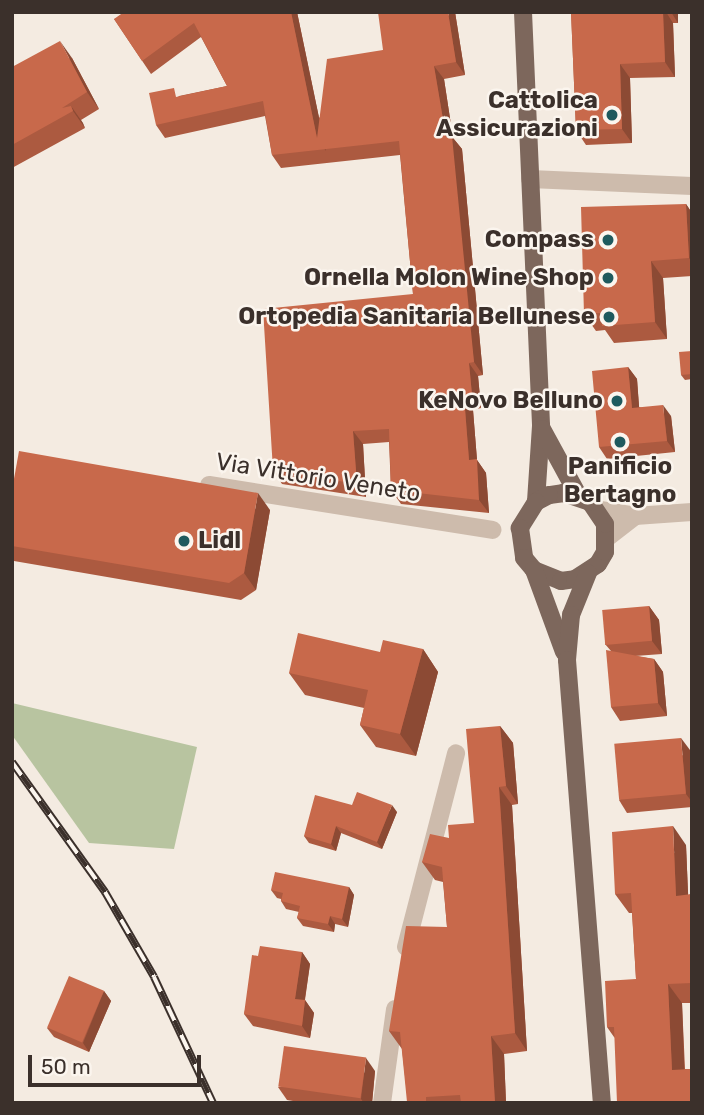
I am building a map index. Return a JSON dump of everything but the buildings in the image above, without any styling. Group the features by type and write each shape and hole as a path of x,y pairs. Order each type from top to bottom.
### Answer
{"main road":[{"path":"523,12 541,426 536,502"},
{"path":"541,426 578,495 597,509 607,538 605,552 588,573 571,615 567,660 603,1103"},
{"path":"567,660 534,570 519,543 523,520 536,502 549,495 578,495"},
{"path":"534,570 561,581 588,573"}],"street":[{"path":"530,179 692,186"},
{"name":"Via Vittorio Veneto","path":"187,481 492,530"},
{"path":"597,509 635,516 692,512"},
{"path":"607,538 635,516"},
{"path":"402,966 456,753"},
{"path":"382,1103 398,992"}],"green space":[{"path":"12,703 197,747 174,849 89,843 12,735"}],"railway":[{"path":"12,762 105,892 154,977 213,1103"}],"place":[{"name":"Cattolica Assicurazioni","path":"612,115"},
{"name":"Compass","path":"608,240"},
{"name":"Ornella Molon Wine Shop","path":"608,278"},
{"name":"Ortopedia Sanitaria Bellunese","path":"609,317"},
{"name":"KeNovo Belluno","path":"617,401"},
{"name":"Panificio Bertagno","path":"620,442"},
{"name":"Lidl","path":"184,541"}]}
